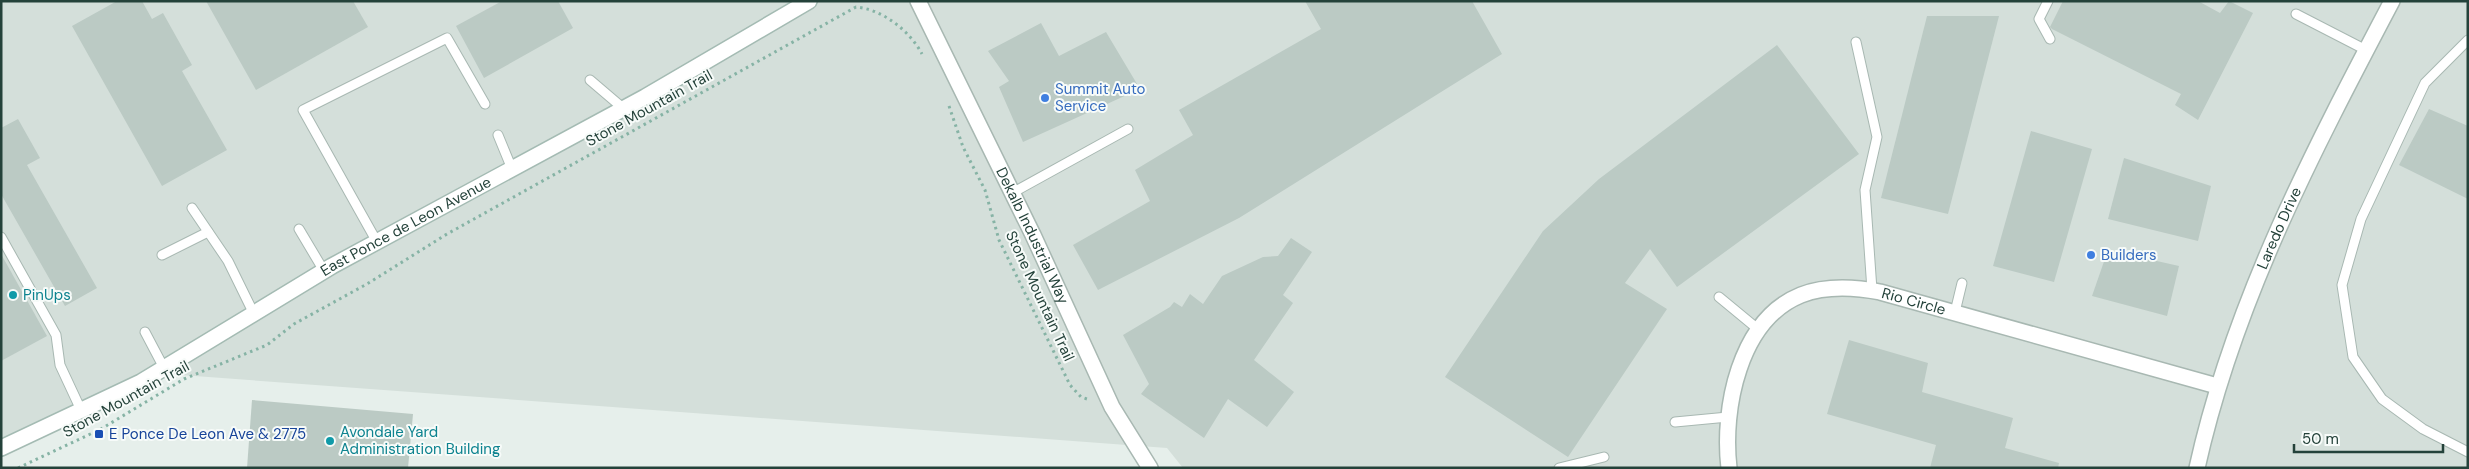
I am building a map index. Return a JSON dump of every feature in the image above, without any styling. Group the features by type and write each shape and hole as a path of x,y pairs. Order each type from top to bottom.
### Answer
{"street":[{"name":"East Ponce de Leon Avenue","path":"1,448 141,382 324,271 624,109 809,1"},
{"name":"Dekalb Industrial Way","path":"918,1 1012,193 1112,407 1150,468"},
{"name":"Laredo Drive","path":"2197,468 2217,386 2249,296 2274,234 2314,148 2392,1"},
{"name":"Rio Circle","path":"1729,468 1726,435 1728,418 1736,375 1747,350 1768,318 1784,304 1801,295 1821,289 1872,290 2217,386"}],"lane":[{"path":"2048,1 2039,19 2050,39"},
{"path":"2296,14 2366,50"},
{"path":"377,242 303,110 447,38 485,104"},
{"path":"2468,40 2425,83 2361,219 2342,285 2353,357 2382,399 2423,429 2468,452"},
{"path":"1856,42 1877,137 1865,190 1872,290"},
{"path":"590,80 624,109"},
{"path":"1012,193 1128,129"},
{"path":"498,135 512,169"},
{"path":"192,208 228,261 254,314"},
{"path":"299,229 324,271"},
{"path":"162,255 208,232"},
{"path":"1,237 56,336 60,365 82,410"},
{"path":"1955,312 1962,283"},
{"path":"1719,297 1759,330"},
{"path":"145,332 164,368"},
{"path":"1675,422 1728,418"},
{"path":"1559,468 1604,457"}],"path":[{"name":"Stone Mountain Trail","path":"18,468 101,429 184,379 267,346 294,324 367,284 447,234 856,7 868,8 880,13 916,42 924,57"},
{"name":"Stone Mountain Trail","path":"946,99 963,147 985,190 1002,248 1070,385 1081,397 1112,407"}],"shaded area":[{"path":"1,1 2468,1 2468,468 1183,468 1167,448 154,373 1,439"}],"building":[{"path":"117,1 142,1 152,19 163,13 192,65 182,71 227,150 162,186 72,26"},
{"path":"206,1 353,1 368,27 256,90"},
{"path":"502,1 558,1 573,28 484,78 456,26"},
{"path":"1305,1 1472,1 1502,54 1239,218 1098,290 1073,245 1150,201 1135,170 1193,135 1179,110 1321,29"},
{"path":"2063,1 2198,1 2220,13 2229,1 2253,13 2198,120 2175,105 2181,94 2052,29 2050,27"},
{"path":"1927,16 1999,16 1948,214 1881,198"},
{"path":"1041,23 1059,56 1106,32 1140,89 1023,142 999,87 1009,81 988,51"},
{"path":"1777,45 1859,154 1677,287 1650,249 1625,283 1667,309 1568,457 1445,377 1543,231 1599,179"},
{"path":"2429,109 2468,126 2468,199 2399,165"},
{"path":"18,119 40,158 27,165 97,288 65,306 1,194 1,128"},
{"path":"2031,131 2092,149 2054,282 1993,266"},
{"path":"2124,158 2211,186 2198,241 2108,219"},
{"path":"1291,238 1312,252 1283,295 1293,303 1254,360 1294,392 1267,427 1228,399 1204,438 1141,394 1149,384 1123,335 1170,307 1174,302 1182,307 1190,294 1203,304 1222,276 1263,257 1278,256"},
{"path":"2108,250 2179,266 2167,316 2092,296"},
{"name":"PinUps","path":"1,254 47,336 1,361"},
{"path":"1849,340 1928,363 1922,392 2013,418 2005,448 2059,463 2058,468 1930,468 1936,445 1827,414"},
{"name":"Avondale Yard Administration Building","path":"252,400 413,414 408,468 247,468"}],"place":[{"name":"Summit Auto Service","path":"1045,98"},
{"name":"Builders","path":"2091,255"},
{"name":"PinUps","path":"13,295"},
{"name":"E Ponce De Leon Ave & 2775","path":"99,434"},
{"name":"Avondale Yard Administration Building","path":"330,441"}]}
